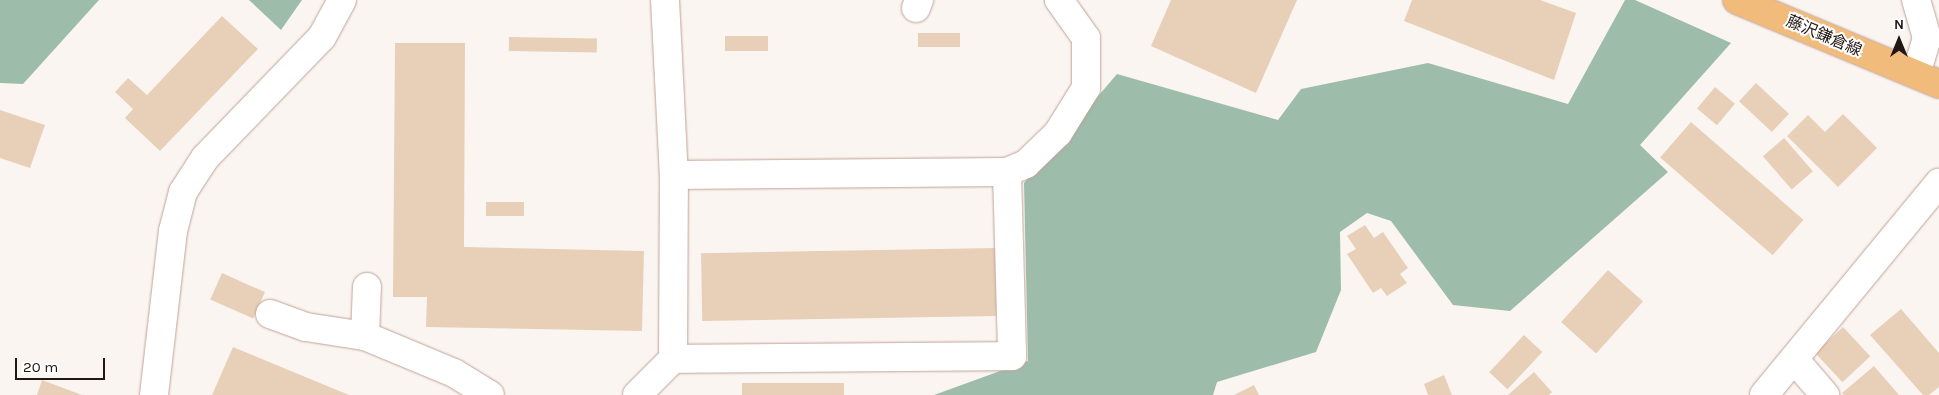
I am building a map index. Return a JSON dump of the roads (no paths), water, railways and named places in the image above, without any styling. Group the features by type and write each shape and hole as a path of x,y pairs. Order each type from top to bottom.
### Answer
{"main road":[{"name":"藤沢鎌倉線","path":"1737,0 1927,79"}],"street":[{"path":"154,395 173,231 183,192 205,158 322,37 342,0"},
{"path":"665,0 674,175 673,359"},
{"path":"674,175 1007,172 1026,164 1058,133 1086,88 1086,38 1059,0"},
{"path":"1916,0 1927,38 1927,79"},
{"path":"637,395 673,359 1012,356 1007,172"},
{"path":"1764,395 1939,183"},
{"path":"365,336 367,287"},
{"path":"270,314 306,327 365,336 454,373 490,395"},
{"path":"1794,359 1825,395"}]}
